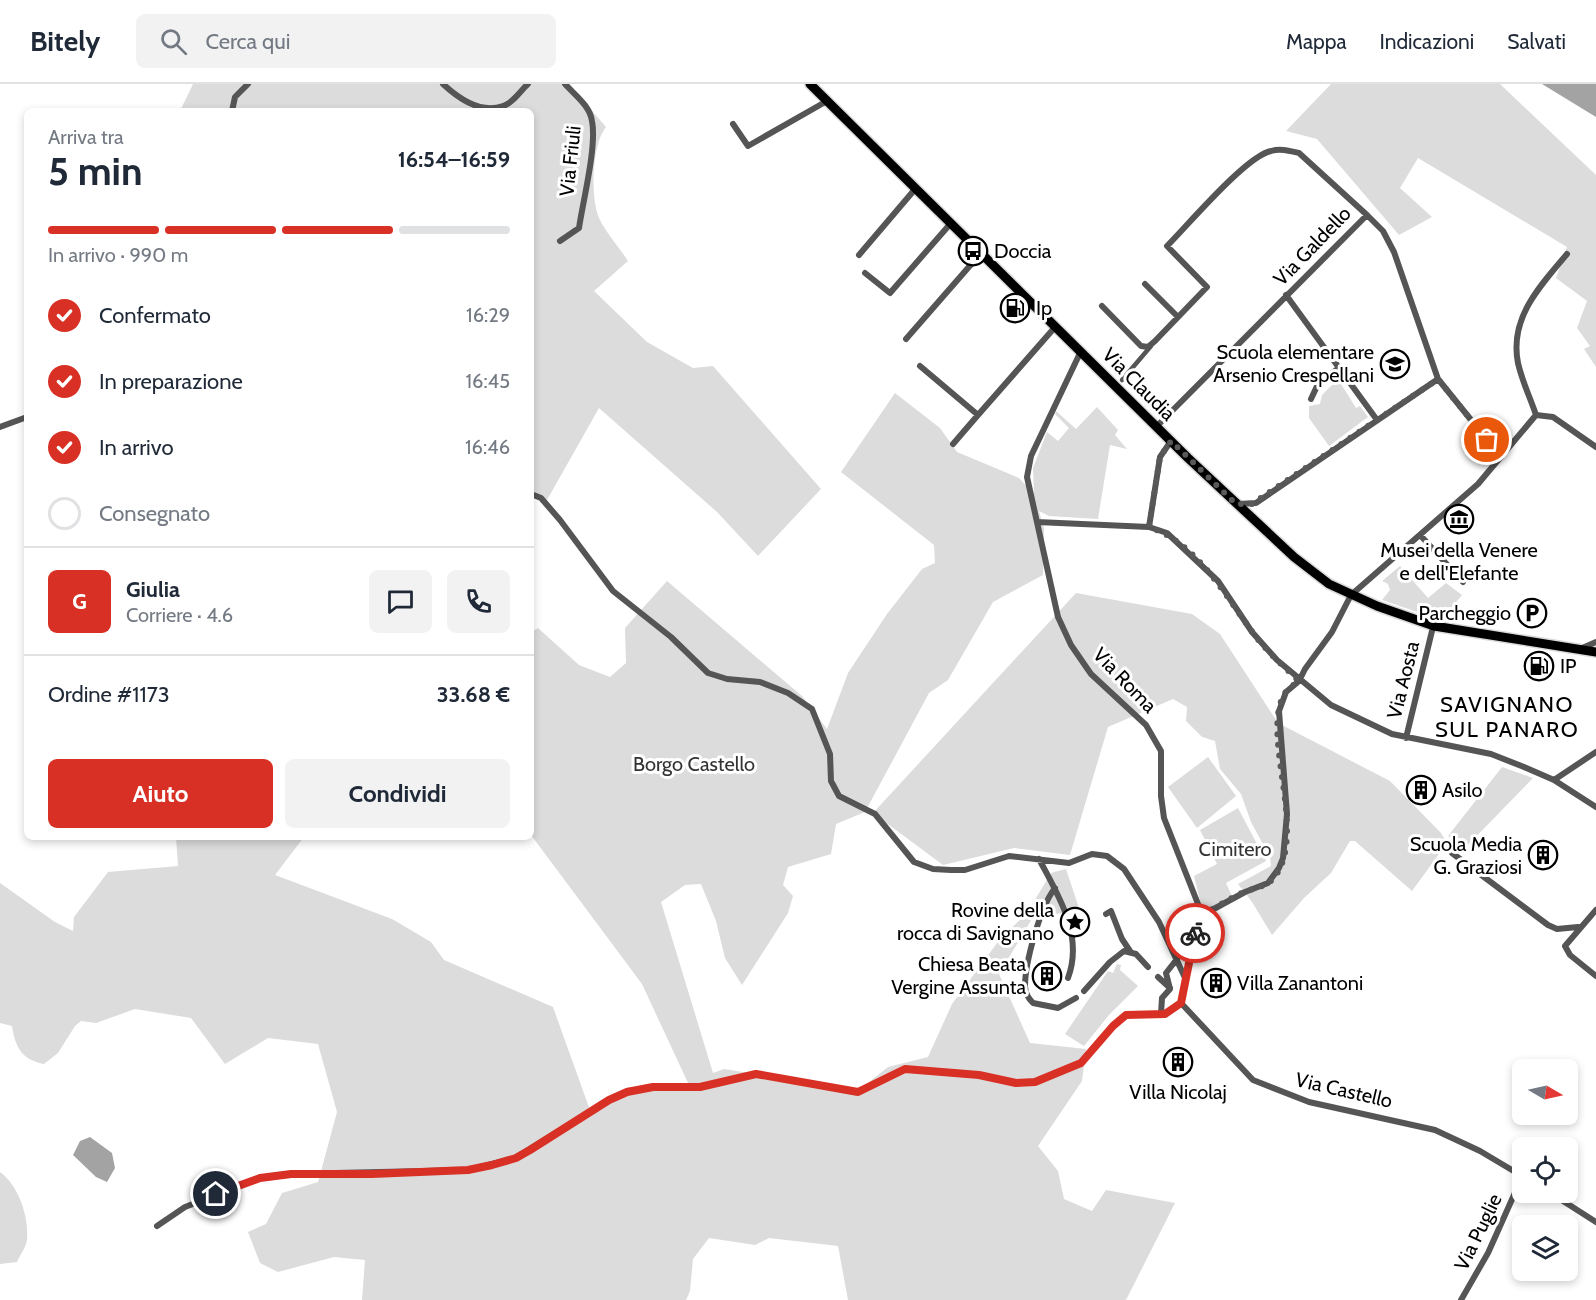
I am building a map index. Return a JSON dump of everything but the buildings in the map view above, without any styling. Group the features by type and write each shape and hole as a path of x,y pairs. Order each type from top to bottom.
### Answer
{"main road":[{"name":"Via Claudia","path":"810,84 1236,504 1294,557 1329,584 1351,595 1434,626 1596,652"}],"street":[{"path":"233,108 235,97 248,84"},
{"path":"443,84 456,96 473,105 491,108 505,106 528,84"},
{"name":"Via Friuli","path":"560,241 579,228 593,136 592,121 586,107 566,84"},
{"path":"733,124 748,146 827,101"},
{"name":"Via Galdello","path":"1122,380 1155,341 1207,287 1167,246 1259,156 1278,150 1299,153 1367,215 1157,426"},
{"path":"859,255 916,188"},
{"path":"1367,215 1383,231 1394,252 1438,379 1501,457"},
{"path":"865,273 890,293 951,223"},
{"path":"906,339 981,253"},
{"path":"1536,415 1518,364 1515,347 1518,322 1567,254"},
{"path":"1146,284 1178,317"},
{"path":"1287,295 1377,420"},
{"path":"1102,306 1141,346 1148,347 1155,341"},
{"path":"953,444 1056,326"},
{"name":"Via Roma","path":"1081,351 1031,456 1027,477 1058,617 1071,645 1091,674 1146,725 1161,751 1161,796 1164,818 1198,901 1199,917 1181,1003"},
{"path":"920,366 978,415"},
{"path":"1311,399 1318,384 1339,368"},
{"path":"1236,504 1256,503 1438,379"},
{"path":"1536,415 1553,417 1596,447"},
{"path":"1199,917 1268,883 1274,877 1283,858 1287,814 1279,711 1286,692 1299,681 1332,632 1351,595 1478,484 1536,415"},
{"path":"0,427 24,418"},
{"path":"1149,527 1160,457 1171,441"},
{"path":"534,495 541,498 560,520 613,591 671,637 708,673 727,679 760,682 788,693 812,709 830,754 831,781 839,796 875,814 914,862 933,869 965,870 1009,856 1069,863 1100,854 1114,859 1124,869 1159,922 1186,980"},
{"path":"1252,519 1256,503"},
{"path":"1037,522 1149,527 1167,533 1218,581 1252,632 1299,681 1331,705 1367,723 1406,738 1491,754 1554,780 1596,807"},
{"path":"1421,536 1463,582"},
{"name":"Via Aosta","path":"1406,738 1432,631"},
{"path":"1578,650 1596,642"},
{"path":"1554,780 1596,752"},
{"path":"1452,853 1548,925 1557,929 1578,927"},
{"path":"1039,859 1055,888 1071,928 1072,969 1068,978"},
{"path":"1055,888 1048,897 1030,954 1024,987 1033,1003 1058,1008 1076,998"},
{"path":"1596,910 1578,927 1565,946 1565,950 1596,976"},
{"path":"1106,914 1112,911 1122,939 1130,951 1148,967"},
{"path":"1084,991 1118,954 1130,951"},
{"path":"1170,989 1166,973 1177,959"},
{"path":"1158,977 1170,989"},
{"path":"1161,1014 1162,998 1170,989"},
{"path":"157,1226 186,1207 260,1178 291,1174 468,1170 492,1165 525,1153 609,1100 627,1092 653,1087 700,1087 756,1074 858,1092 905,1069 979,1075 1016,1083 1035,1082 1081,1063 1113,1026 1126,1015 1171,1012 1181,1003"},
{"name":"Via Castello","path":"1181,1003 1253,1080 1309,1102 1435,1130 1480,1150 1512,1170"},
{"name":"Via Puglie","path":"1461,1300 1488,1253 1512,1199"},
{"path":"1566,1203 1596,1222"}],"green space":[{"path":"193,84 569,84 606,127 601,135 595,158 594,197 599,218 628,261 594,291 647,342 693,368 713,366 821,489 758,556 717,512 599,408 547,500 534,494 534,108 181,108"},
{"path":"1331,84 1500,84 1596,175 1596,367 1584,349 1590,346 1577,328 1587,301 1556,278 1567,247 1418,158 1400,188 1432,217 1399,235 1317,139 1286,131"},
{"path":"1338,379 1356,408 1360,406 1368,417 1329,446 1309,418 1309,406 1320,404 1322,395"},
{"name":"Borgo Castello","path":"895,393 940,428 957,452 1019,478 1034,494 1033,468 1047,432 1058,441 1069,428 1055,414 1056,411 1076,429 1097,407 1118,430 1115,435 1127,449 1110,445 1098,519 1049,516 1039,511 1044,528 1043,575 993,602 948,680 929,693 865,812 836,824 831,854 788,867 783,885 793,896 788,913 742,985 725,958 716,921 701,884 685,885 661,902 713,1073 724,1069 859,1090 888,1067 928,1057 952,1004 1000,939 1027,913 1051,873 1066,869 1080,911 1033,917 999,974 1030,1043 1086,1049 1082,1081 1038,1146 1058,1171 1064,1199 1092,1211 1106,1190 1175,1203 1126,1300 848,1300 838,1246 769,1238 755,1245 709,1238 693,1259 690,1291 686,1300 362,1300 365,1260 334,1257 278,1272 260,1263 248,1232 266,1224 282,1193 318,1182 337,1112 318,1044 268,1038 225,1064 191,1018 135,1009 96,1023 81,1021 75,1026 58,1053 44,1064 25,1056 15,1040 12,1026 0,1023 0,883 55,922 73,931 74,917 108,872 178,866 176,840 302,840 275,875 392,919 431,942 444,960 553,1007 591,1113 628,1087 689,1085 642,984 534,839 534,630 538,628 579,665 610,677 626,663 625,628 667,581 802,696 827,729 848,673 887,614 922,569 935,563 934,545 841,472"},
{"path":"1400,566 1428,598 1446,583 1462,595 1441,620 1382,600 1390,590 1388,584 1382,581"},
{"path":"1076,593 1192,614 1220,634 1278,723 1390,781 1441,833 1447,843 1412,891 1355,841 1350,841 1331,873 1304,898 1272,935 1238,884 1271,866 1270,857 1251,822 1241,794 1220,769 1215,741 1202,737 1186,721 1187,707 1173,699 1108,727 1070,855 1014,848 943,865 873,813"},
{"name":"Cimitero","path":"1208,757 1236,796 1197,828 1168,787"},
{"path":"1502,767 1533,778 1465,848 1448,836"},
{"name":"Cimitero","path":"1238,808 1266,861 1226,883 1232,896 1203,912 1194,876 1217,864 1200,830"},
{"path":"1117,964 1121,965 1120,970 1138,986 1109,1015 1084,1046 1065,1034 1108,971 1113,973"},
{"path":"0,1172 13,1185 24,1212 27,1231 26,1243 17,1262 0,1264"}],"shaded area":[{"path":"1542,84 1596,84 1596,117"},
{"path":"90,1137 112,1153 115,1168 107,1182 96,1177 73,1155 80,1141"}],"way so far":[{"path":"1195,933 1199,917 1245,891 1268,883 1279,868 1283,858 1287,814 1278,730 1279,711 1286,692 1299,681 1252,632 1218,581 1167,533 1149,527 1160,457 1171,441 1236,504 1256,503 1438,379 1487,440"}],"place":[{"name":"Doccia","path":"973,251"},
{"name":"Ip","path":"1015,308"},
{"name":"Scuola elementare Arsenio Crespellani","path":"1395,364"},
{"name":"Musei della Venere e dell'Elefante","path":"1459,519"},
{"name":"Parcheggio","path":"1532,613"},
{"name":"IP","path":"1539,666"},
{"name":"Asilo","path":"1421,790"},
{"name":"Scuola Media G. Graziosi","path":"1543,855"},
{"name":"Rovine della rocca di Savignano","path":"1075,922"},
{"name":"Chiesa Beata Vergine Assunta","path":"1047,976"},
{"name":"Villa Zanantoni","path":"1216,983"},
{"name":"Villa Nicolaj","path":"1178,1062"}],"district":[{"name":"SAVIGNANO SUL PANARO","path":"1507,716"}],"route":[{"path":"216,1194 260,1178 291,1174 372,1174 468,1170 492,1165 516,1158 609,1100 627,1092 653,1087 700,1087 756,1074 858,1092 905,1069 995,1077 1016,1083 1044,1080 1081,1063 1089,1056 1102,1037 1126,1015 1165,1014 1181,1003 1195,933"}]}
